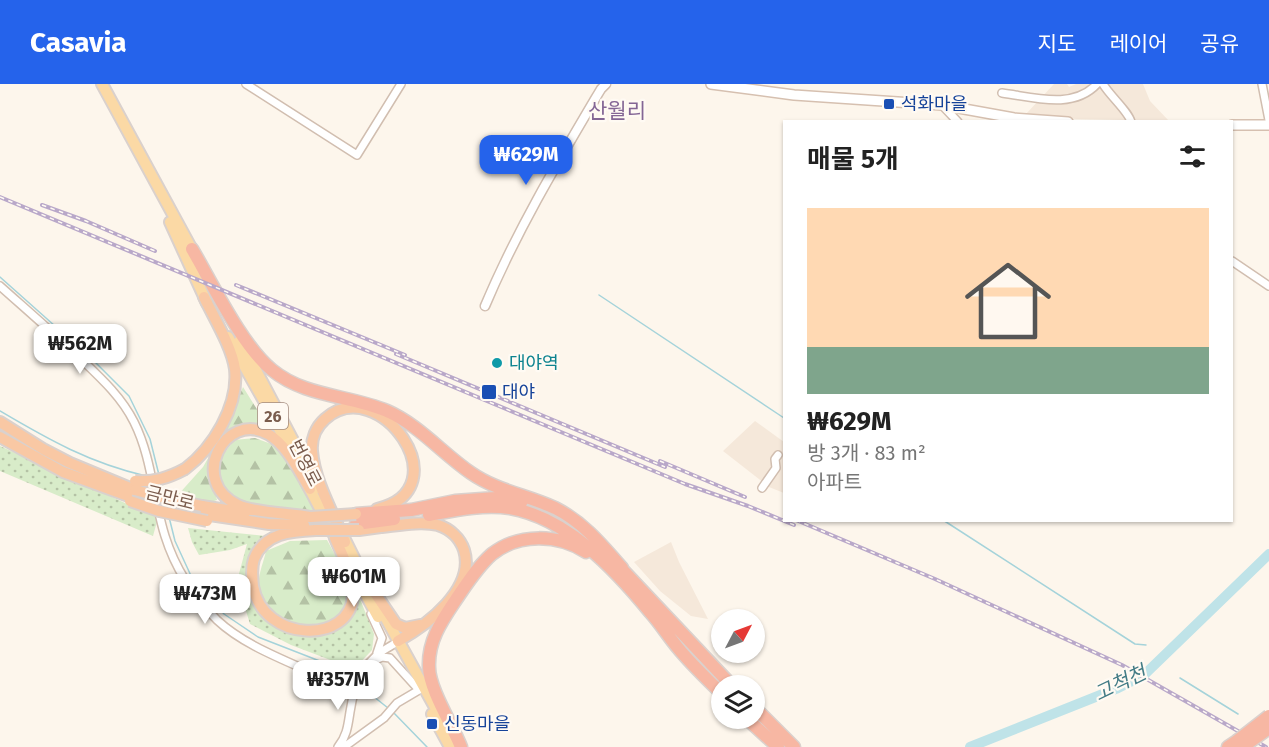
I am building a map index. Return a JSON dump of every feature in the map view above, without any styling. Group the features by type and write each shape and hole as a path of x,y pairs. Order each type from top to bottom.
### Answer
{"highway":[{"path":"192,249 249,344 270,369 306,389 368,403 390,412 424,435 470,473 503,490 547,505 576,521 593,535 678,648 711,682"},
{"path":"133,492 171,477 196,461 215,435 229,409 235,386 235,369 232,357 204,297"},
{"path":"314,524 270,539 257,552 252,565 254,591 259,604 271,618 284,627 300,631 316,631 340,620 347,613 353,595 340,540 314,464 311,444 317,429 326,418 349,408 370,411 392,424 406,442 413,464 410,486 399,500 357,523"},
{"name":"금만로","path":"0,422 60,458 133,492"},
{"path":"310,489 280,444 269,434 260,431 250,430 232,435 224,442 212,465 218,488 225,497 238,506 314,524"},
{"name":"금만로","path":"0,437 63,472 204,514 269,524 357,523"},
{"path":"357,523 455,501 496,498 548,511 573,524 600,546 620,572 721,675"},
{"path":"357,523 481,507 510,508 547,520 581,541 620,572"},
{"path":"382,527 451,510"},
{"path":"357,523 382,527 427,524 447,529 456,535 466,555 463,578 439,613 425,625 396,643"},
{"path":"460,747 439,702 429,671 429,657 433,638 442,619 483,563 501,548 512,543 533,539 553,539 581,549 620,572"},
{"path":"362,574 392,619 405,628 412,628 423,623 457,589"},
{"path":"1239,746 1269,716"},
{"path":"765,718 794,747"},
{"path":"1239,746 1269,728"},
{"path":"758,729 778,747"}],"main road":[{"name":"번영로","path":"96,84 130,143 204,297 268,408 310,489 396,643 460,747"},
{"name":"번영로","path":"102,84 281,415 340,540 362,574 450,747"},
{"path":"711,84 794,95 942,105 1014,118 1041,120"},
{"path":"1233,125 1269,125"}],"street":[{"path":"246,84 357,155 401,84"},
{"path":"600,84 502,257 484,306 506,258 545,185 606,84"},
{"path":"1002,93 1062,100 1075,99 1090,91 1097,84"},
{"path":"1103,84 1116,102 1130,114 1131,120"},
{"path":"1262,84 1269,120"},
{"path":"942,105 956,120"},
{"path":"1233,262 1269,286"},
{"path":"0,286 108,385 134,422 152,475 165,535 179,570 190,589 218,621 245,640 354,690"},
{"path":"762,488 776,468 775,459 778,455"},
{"path":"338,747 345,738 354,690 360,674 380,649 380,632 342,555"},
{"path":"369,663 380,652 396,643"},
{"path":"344,747 388,714 397,703 419,690 390,658 382,657 369,663"}],"shaded area":[{"path":"1054,84 1067,84 1069,87 1076,84 1143,84 1150,101 1168,120 1077,119 1025,115"},
{"path":"755,421 783,441 783,493 769,487 723,451"},
{"path":"671,542 708,619 691,616 660,591 634,562"}],"green space":[{"path":"243,387 270,430 243,425 220,441 208,465 217,500 208,503 177,496 203,467 227,425"},
{"path":"255,438 274,445 287,460 316,512 244,502 228,494 219,479 220,459 234,440"},
{"path":"0,446 158,518 153,536 0,471"},
{"path":"188,528 266,536 252,552 247,581 262,614 283,630 306,637 328,635 344,626 360,599 374,634 372,650 354,669 291,645 250,624 237,581 247,544 230,550 199,555"},
{"path":"327,540 349,586 346,606 337,617 324,624 292,623 277,615 265,603 259,587 266,551 290,541"}],"waterway":[{"path":"0,277 92,359 129,396 150,439 159,475"},
{"path":"599,295 783,417"},
{"path":"0,411 70,450 146,476"},
{"path":"161,482 163,492"},
{"path":"169,517 175,541 192,578 224,614 258,637 330,665 355,682"},
{"path":"946,522 1135,644 1146,645"},
{"name":"고척천","path":"970,747 1118,688 1144,675 1269,554"},
{"path":"1180,678 1238,714"},
{"path":"359,685 388,708"},
{"path":"392,711 427,747"}],"railway":[{"path":"0,197 685,484 783,520"},
{"path":"42,205 155,251"},
{"path":"236,285 405,355"},
{"path":"396,354 665,467"},
{"path":"660,461 745,497"},
{"path":"787,522 794,525"},
{"path":"801,522 935,579 1122,665 1266,747"}],"place":[{"name":"석화마을","path":"889,104"},
{"name":"대야역","path":"497,363"},
{"name":"대야","path":"489,392"},
{"name":"신동마을","path":"432,724"}],"district":[{"name":"산월리","path":"617,111"}]}
